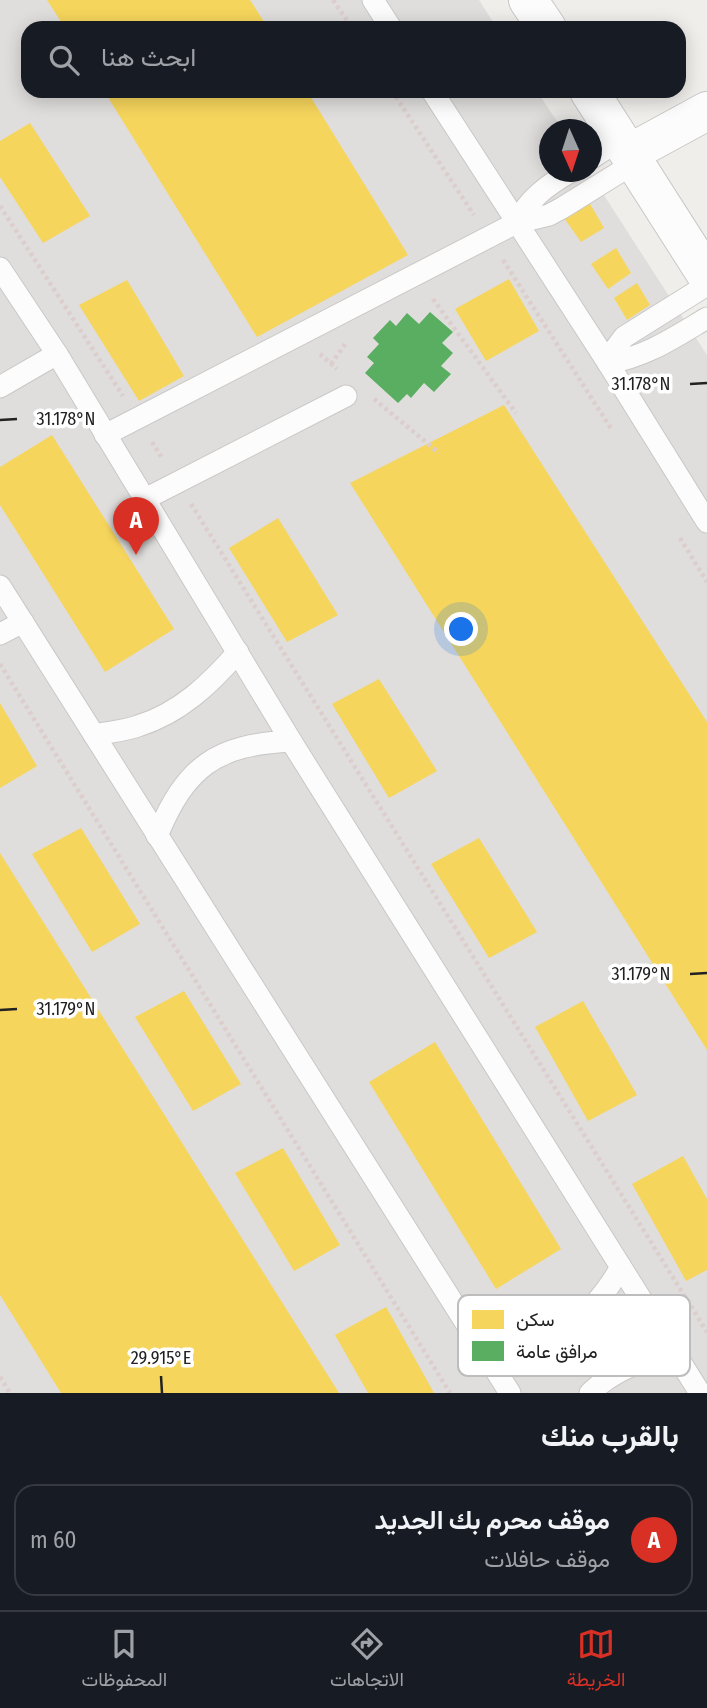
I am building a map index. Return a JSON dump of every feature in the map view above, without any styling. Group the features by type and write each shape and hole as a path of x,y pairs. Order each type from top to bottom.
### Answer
{"street":[{"path":"528,0 542,21"},
{"path":"592,98 620,153 707,276"},
{"path":"620,153 707,111"}],"lane":[{"path":"373,0 386,21"},
{"path":"436,98 707,522"},
{"path":"105,435 516,223 549,215 620,153"},
{"path":"516,223 535,195 555,182"},
{"path":"0,268 57,354 291,741 639,1295"},
{"path":"608,363 624,337 707,285"},
{"path":"608,363 652,350 707,317"},
{"path":"0,387 57,354"},
{"path":"145,499 346,396"},
{"path":"0,586 458,1310"},
{"path":"0,634 23,622"},
{"path":"94,735 138,726 177,709 210,684 237,652"},
{"path":"157,836 171,803 193,775 222,754 256,743 291,741"},
{"path":"602,1295 621,1267"},
{"path":"499,1376 510,1393"},
{"path":"590,1393 612,1376"},
{"path":"689,1376 700,1393"}],"path":[{"path":"333,0 347,21"},
{"path":"397,98 616,435"},
{"path":"0,206 178,482 684,1295"},
{"path":"416,275 516,413"},
{"path":"674,528 707,582"},
{"path":"0,664 450,1393"},
{"path":"690,1305 707,1332"},
{"path":"0,1377 10,1393"}],"shaded area":[{"path":"0,0 479,0 492,21 21,21 21,98 542,98 555,119 539,119 539,182 595,182 707,355 707,1393 0,1393"}],"building: سكن":[{"path":"47,0 250,0 264,21 60,21"},
{"path":"108,98 311,98 408,255 257,337"},
{"path":"30,123 90,216 43,243 0,177 0,141"},
{"path":"589,202 604,228 581,242 564,218"},
{"path":"616,248 631,273 608,289 591,264"},
{"path":"509,279 539,331 486,361 455,309"},
{"path":"127,280 184,376 139,401 79,305"},
{"path":"637,283 650,305 627,320 614,298"},
{"path":"504,405 707,722 707,1050 350,483"},
{"path":"52,435 174,629 105,672 0,505 0,467"},
{"path":"278,518 338,615 287,642 229,548"},
{"path":"379,679 437,771 389,798 332,704"},
{"path":"0,703 37,766 0,788"},
{"path":"81,828 140,924 92,952 32,854"},
{"path":"479,838 537,932 489,958 431,864"},
{"path":"0,853 339,1393 61,1393 0,1295"},
{"path":"184,991 241,1084 193,1111 135,1017"},
{"path":"583,1001 637,1095 588,1121 535,1027"},
{"path":"435,1042 561,1249 496,1289 369,1082"},
{"path":"283,1148 340,1245 294,1271 235,1173"},
{"path":"683,1156 707,1199 707,1270 686,1281 632,1184"},
{"path":"386,1307 434,1393 368,1393 335,1335"}],"building: مرافق عامة":[{"path":"430,312 453,332 442,343 453,353 441,366 451,374 434,392 424,383 411,398 407,394 398,403 365,373 374,363 367,357 379,344 373,338 390,320 396,326 407,313 419,324"}],"place":[{"name":"موقف محرم بك الجديد","path":"136,555"}]}
